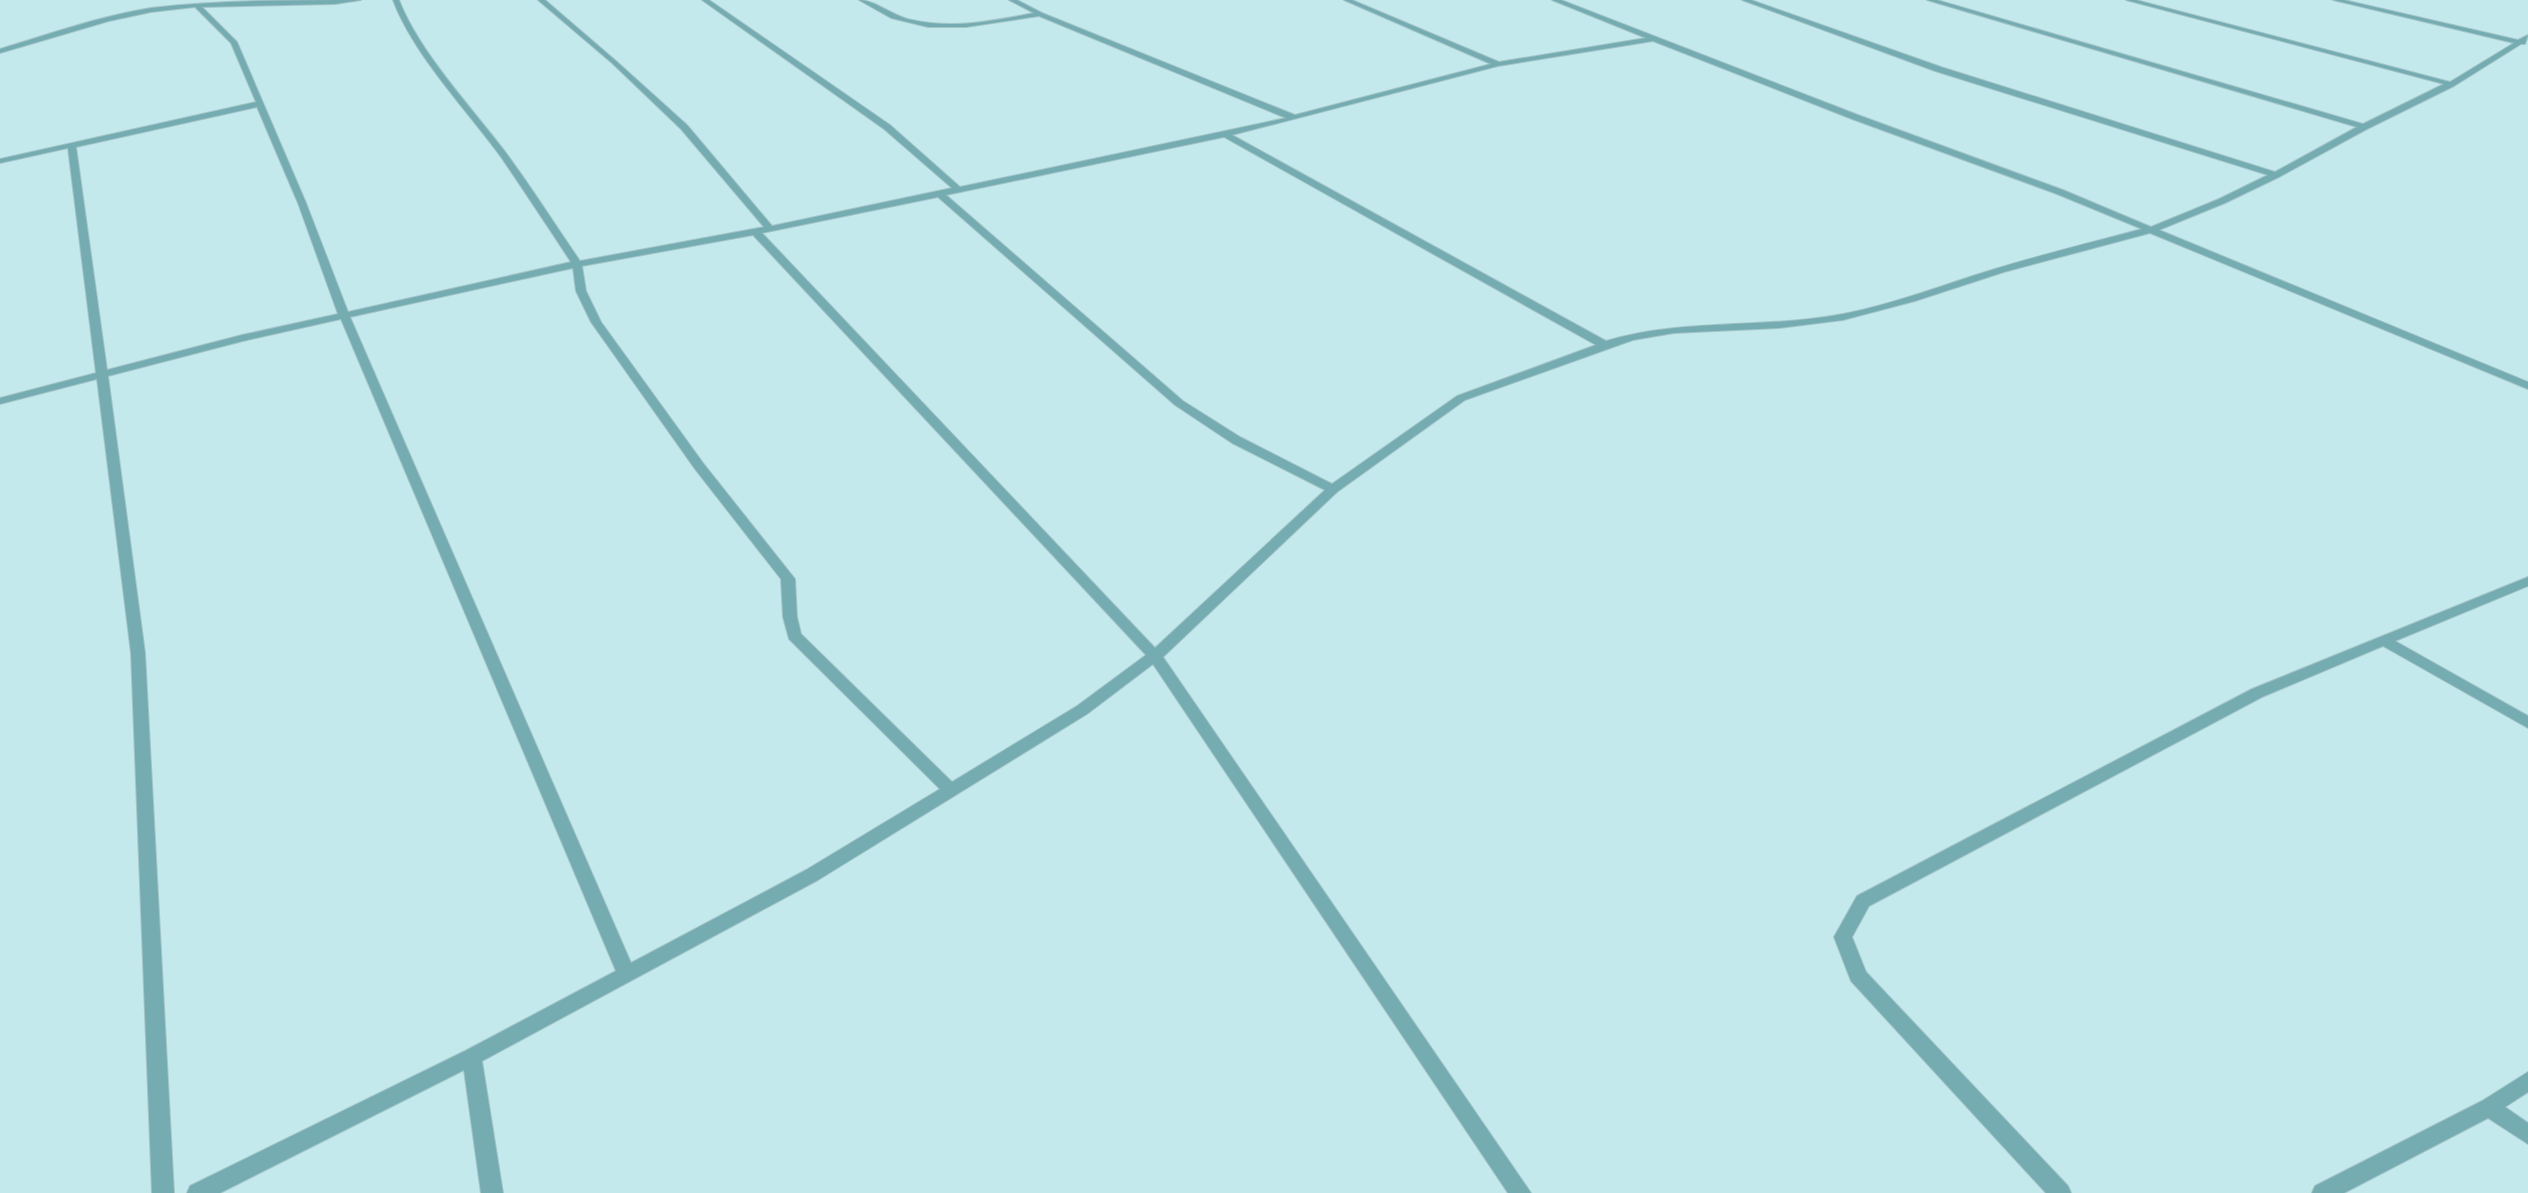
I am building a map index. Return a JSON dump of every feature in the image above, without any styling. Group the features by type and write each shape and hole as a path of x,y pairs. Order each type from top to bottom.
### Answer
{"street":[{"path":"0,51 135,13 198,6 358,0"},
{"path":"396,0 402,16 440,73 504,156 577,264 581,291 596,322 699,466 788,579 790,617 794,636 950,789"},
{"path":"541,0 614,62 684,127 763,230 1155,656 1520,1193"},
{"path":"705,0 888,127 960,191"},
{"path":"862,0 893,17 920,23 988,23 1040,14"},
{"path":"1012,0 1040,14 1294,118"},
{"path":"1347,0 1498,64"},
{"path":"1555,0 1652,39 2154,229 2528,386"},
{"path":"1745,0 1938,69 2276,175"},
{"path":"1930,0 2364,127"},
{"path":"2130,0 2451,84"},
{"path":"2336,0 2524,44"},
{"path":"198,6 234,42 302,203 344,315 627,974"},
{"path":"198,1193 472,1058 812,875 1082,710 1155,656 1280,541 1333,489 1461,398 1605,344 1632,337 1674,330 1788,324 1843,317 1902,302 2001,270 2154,229 2222,201 2276,175 2364,127 2451,84 2524,44 2528,37"},
{"path":"0,401 242,338 344,315 577,264 960,191 1225,134 1294,118 1498,64 1652,39"},
{"path":"0,161 259,104"},
{"path":"1225,134 1605,344"},
{"path":"72,145 100,375 138,653 163,1193"},
{"path":"940,195 1179,403 1236,440 1333,489"},
{"path":"2060,1193 1858,976 1843,937 1863,901 2257,693 2528,581"},
{"path":"2384,641 2528,723"},
{"path":"472,1058 492,1193"},
{"path":"2323,1193 2489,1106 2528,1081"},
{"path":"2489,1106 2528,1135"}]}
